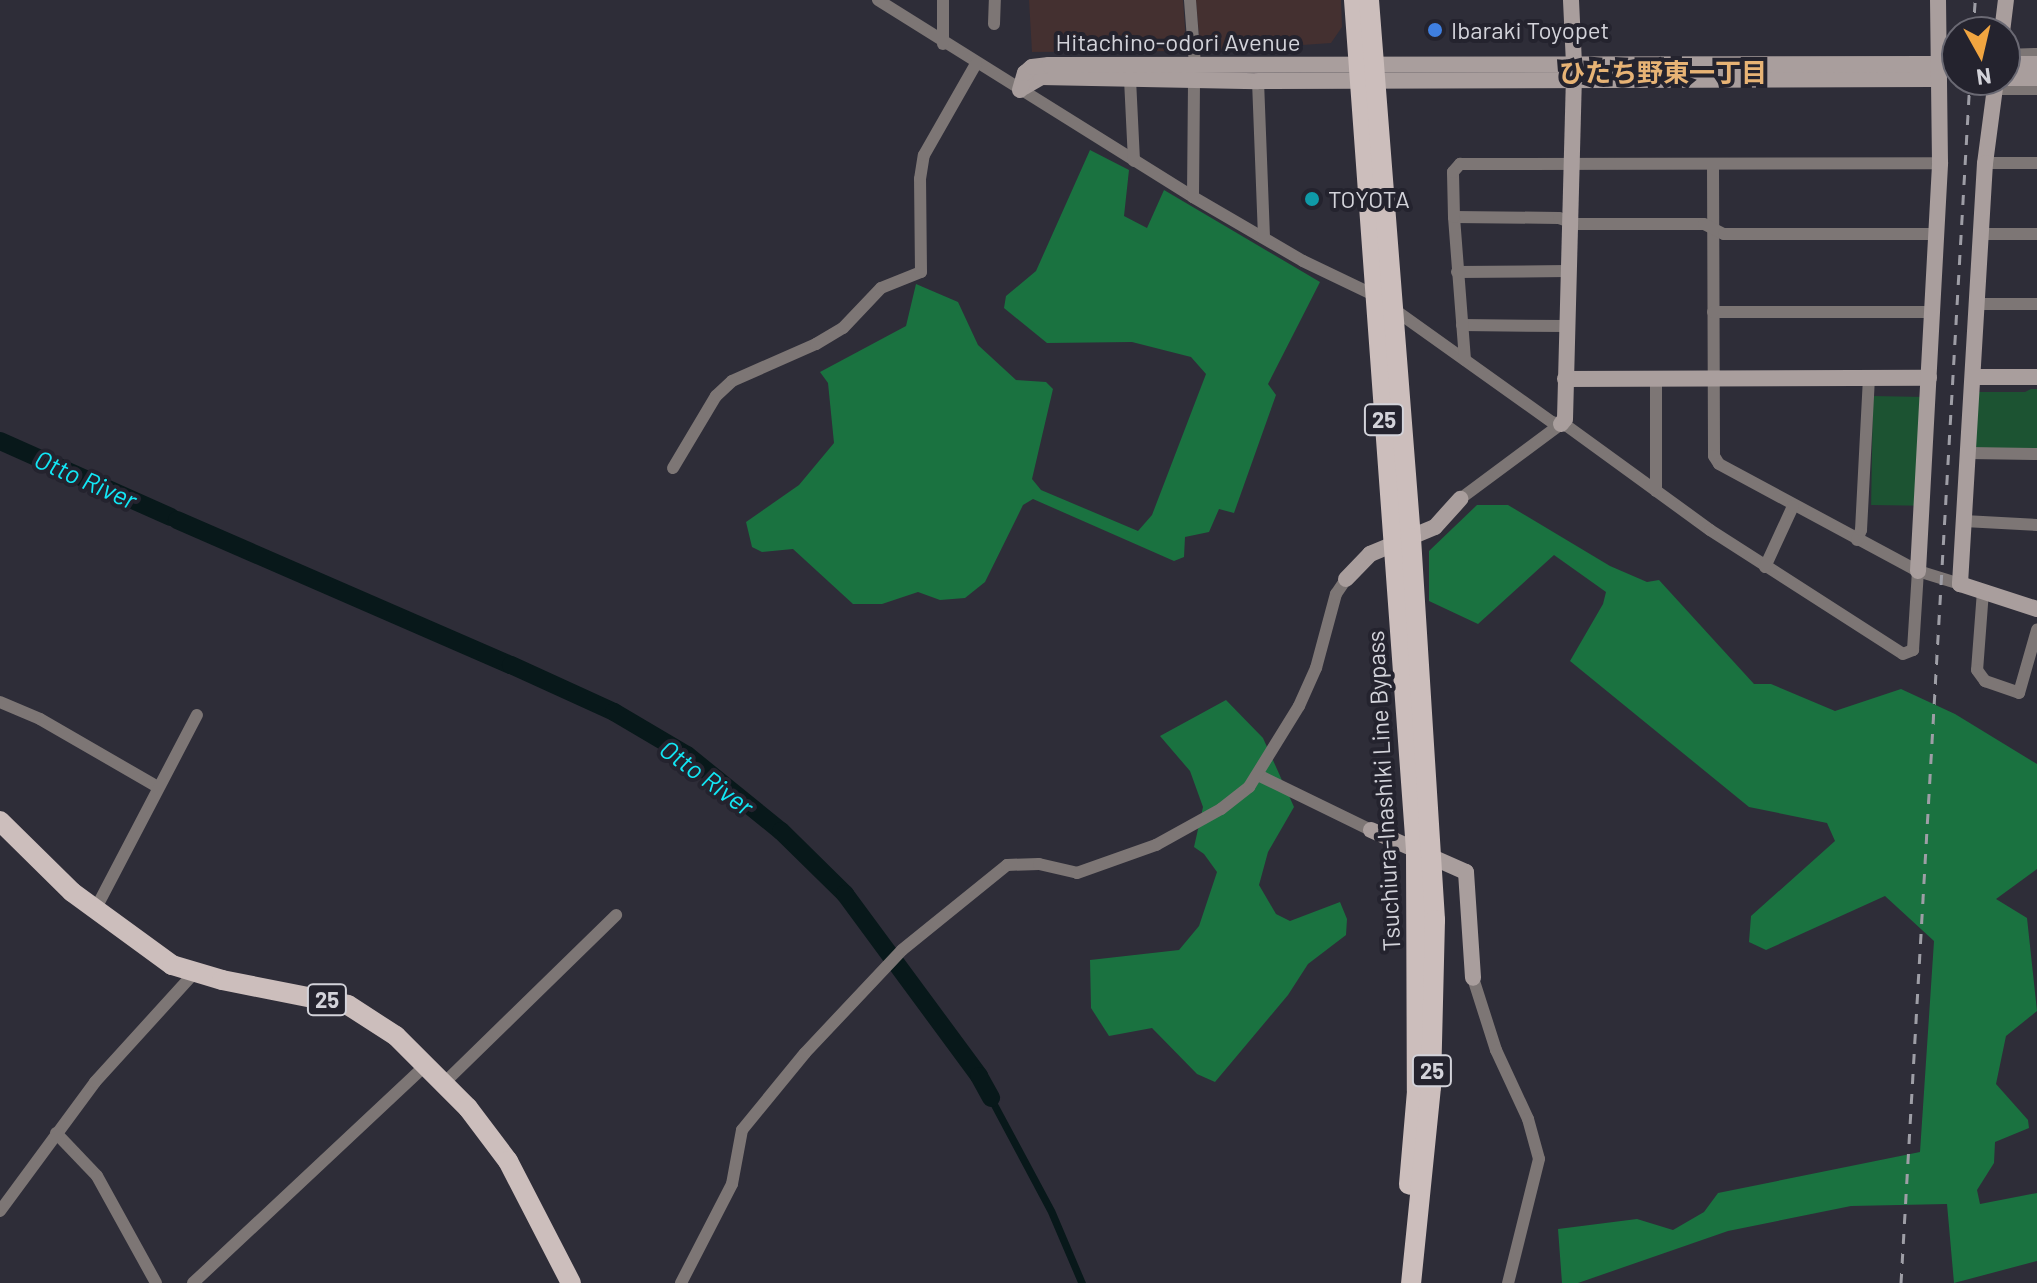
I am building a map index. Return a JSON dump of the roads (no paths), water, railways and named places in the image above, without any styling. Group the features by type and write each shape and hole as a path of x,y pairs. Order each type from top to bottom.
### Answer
{"main road":[{"name":"25","path":"1354,0 1367,72"},
{"name":"25","path":"1369,0 1367,72 1384,302"},
{"name":"Tsuchiura-Inashiki Line Bypass","path":"1384,302 1424,854 1436,957 1431,1087 1411,1283"},
{"name":"25","path":"0,821 72,892 172,965 348,1005 396,1036 468,1108 508,1161 571,1283"},
{"name":"Tsuchiura-Inashiki Line Bypass","path":"1397,1283 1417,1091 1424,854"}],"street":[{"path":"878,0 943,44 1193,197 1303,261 1384,302 1552,422 1561,424 1765,567 1903,654 1913,650 1929,378 1940,163 1938,0"},
{"path":"943,0 943,44"},
{"path":"994,24 995,0"},
{"path":"1190,0 1195,72 1193,197"},
{"path":"681,1283 732,1184 742,1130 805,1053 899,952 1007,865 1039,864 1077,873 1143,850 1221,809 1249,787 1299,706 1316,668 1330,614 1346,579 1364,558 1435,527 1460,499 1565,419 1565,326 1574,72 1571,0"},
{"path":"673,468 716,396 732,381 816,344 843,328 881,288 921,272 920,179 924,155 976,64"},
{"name":"Hitachino-odori Avenue","path":"1020,90 1020,80 1032,67 1195,72 1931,71"},
{"name":"Hitachino-odori Avenue","path":"1020,90 1041,77 1130,79 1195,72 1258,81 1367,72"},
{"path":"1130,79 1134,161"},
{"path":"1258,81 1264,237"},
{"path":"1960,584 1985,163 1997,96"},
{"path":"1465,360 1454,217 1453,172 1460,164 1940,163"},
{"path":"1985,163 2037,163"},
{"path":"1713,165 1714,456 1719,464 1918,571 2037,609"},
{"path":"1454,217 1569,221 1576,224 1704,224 1724,234 1936,234"},
{"path":"1982,234 2037,234"},
{"path":"1457,272 1567,271"},
{"path":"1977,304 2037,304"},
{"path":"1713,312 1932,312"},
{"path":"1462,325 1565,326"},
{"path":"1973,377 2037,377"},
{"path":"1857,540 1861,530 1869,378"},
{"path":"1565,379 1929,378"},
{"path":"1656,379 1656,491"},
{"path":"1969,453 2037,454"},
{"path":"1765,567 1793,506"},
{"path":"1964,521 2037,525"},
{"path":"1983,591 1977,670 1985,681 2019,693 2037,630"},
{"path":"0,702 40,719 158,787"},
{"path":"95,910 197,715"},
{"path":"1258,775 1371,830 1459,867 1468,875 1473,978 1496,1050 1528,1119 1539,1159 1508,1283"},
{"path":"443,1084 616,915"},
{"path":"0,1211 95,1082 195,972"},
{"path":"193,1283 425,1066"},
{"path":"56,1133 97,1176 156,1283"}],"waterway":[{"name":"Otto River","path":"0,441 171,517"},
{"name":"Otto River","path":"177,520 614,712 687,755 781,831 845,894 979,1076 991,1098"}],"tunnel":[{"path":"1931,64 1941,64"},
{"path":"1931,79 1941,79"}],"railway":[{"path":"1974,16 1975,0"},
{"path":"1901,1283 1969,96"}],"place":[{"name":"Ibaraki Toyopet","path":"1435,30"},
{"name":"TOYOTA","path":"1312,199"}],"district":[{"name":"ひたち野東一丁目","path":"1663,72"}]}
